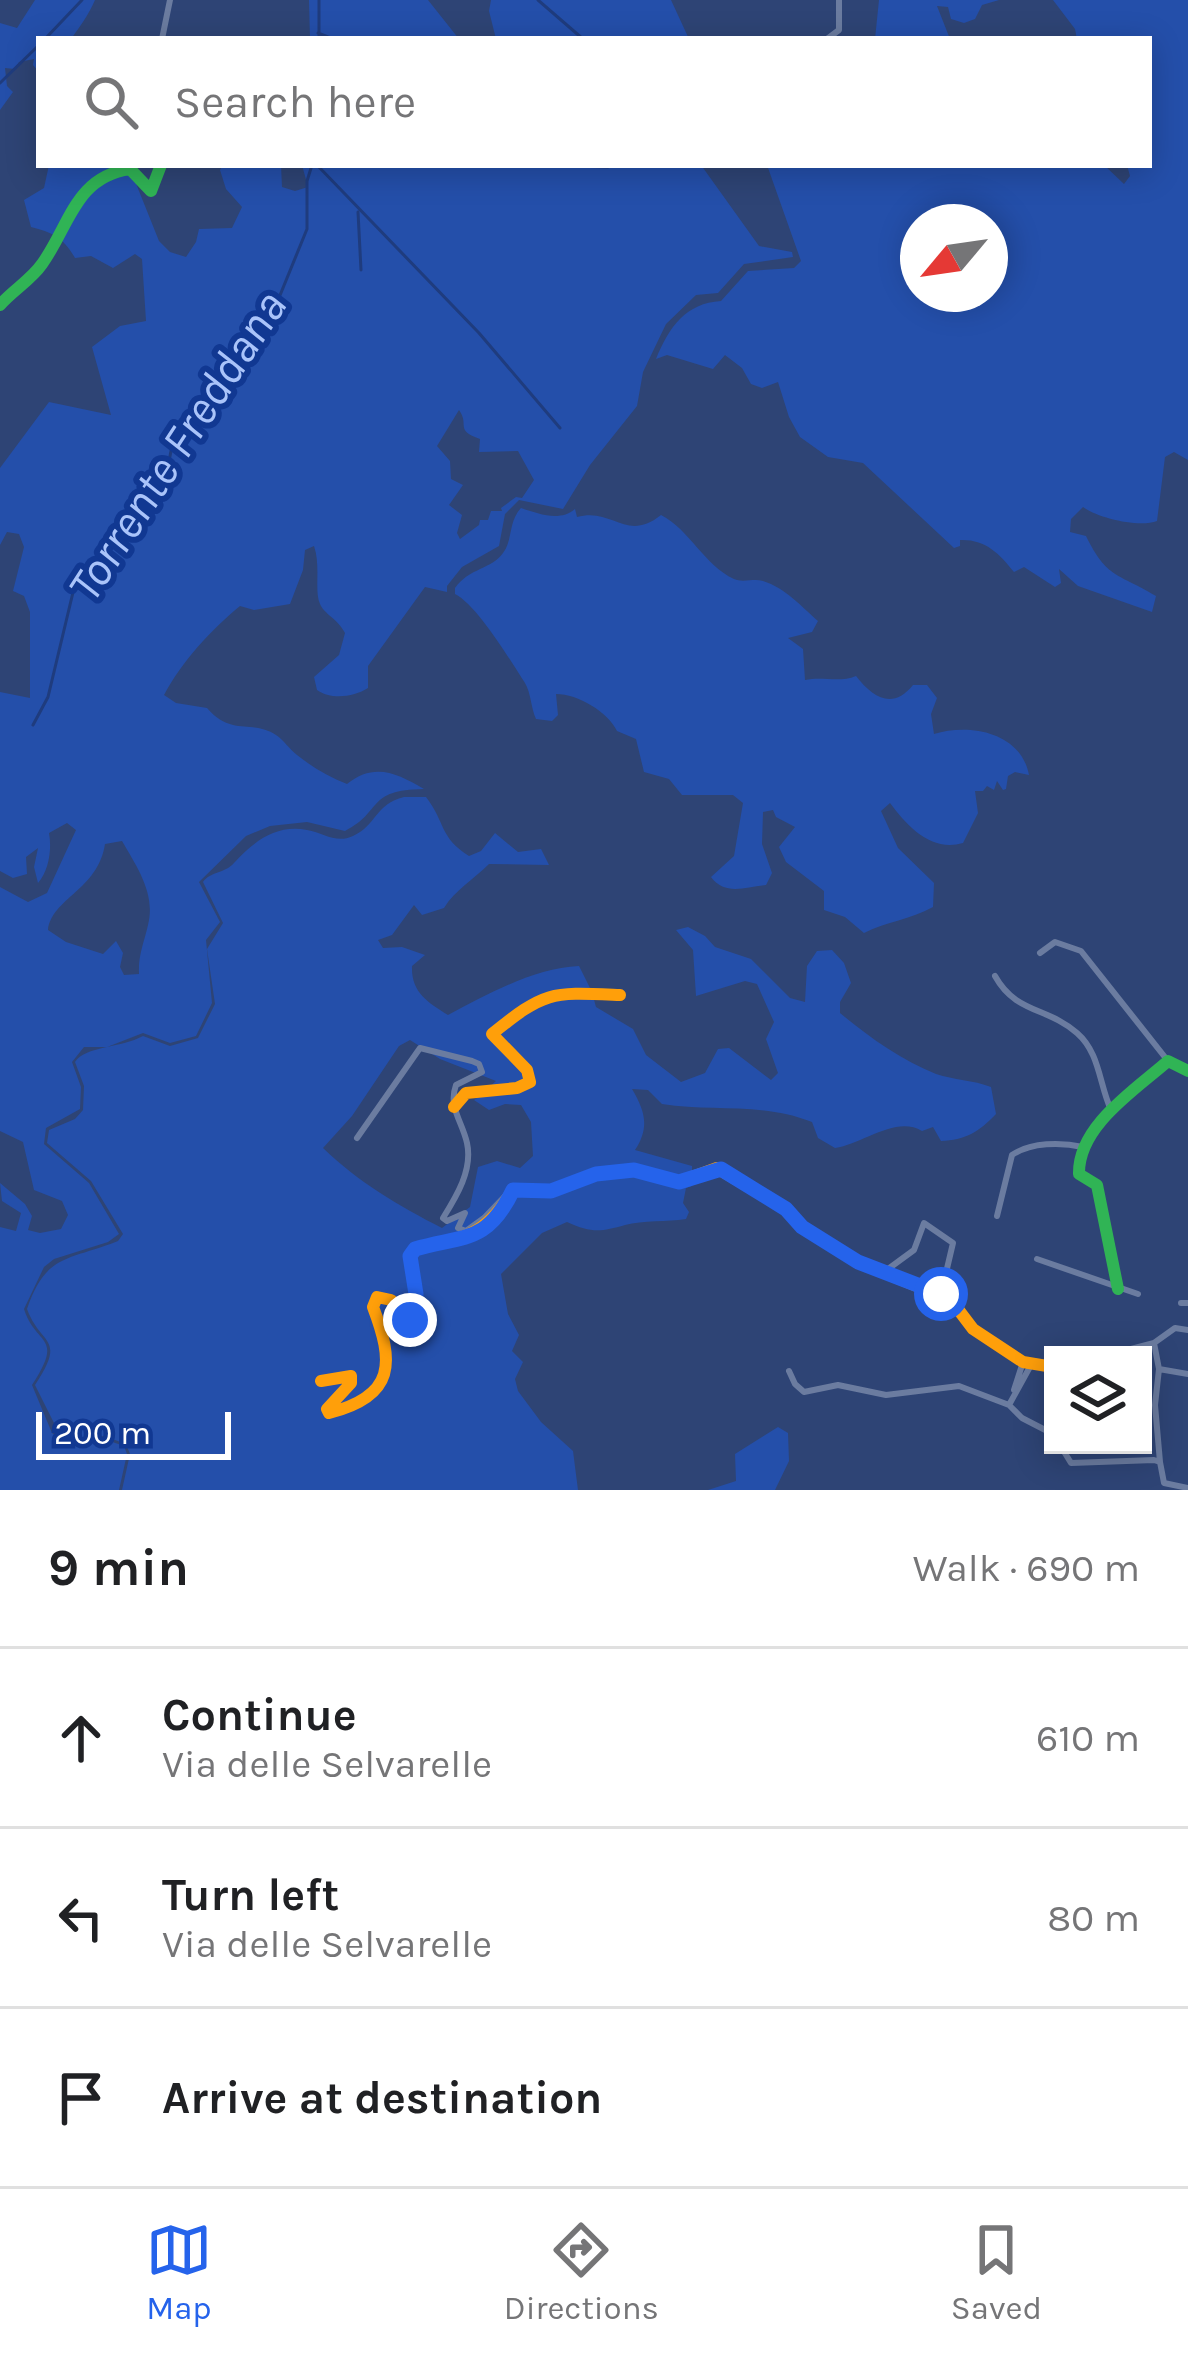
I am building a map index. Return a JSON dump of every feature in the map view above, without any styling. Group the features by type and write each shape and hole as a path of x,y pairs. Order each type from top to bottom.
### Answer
{"street":[{"path":"162,36 170,0"},
{"path":"831,36 839,30 839,0"},
{"path":"0,304 12,288 38,270 59,224 96,179 130,170 145,190 151,190 160,168"},
{"path":"1040,953 1055,942 1081,951 1168,1061 1188,1071"},
{"path":"994,976 1021,1006 1048,1013 1079,1034 1096,1059 1113,1113"},
{"path":"454,1107 466,1093 517,1088 530,1082 521,1062 493,1037 506,1021 558,992 620,995"},
{"path":"357,1138 419,1048 472,1061 482,1068 479,1075 457,1085 452,1100 468,1146 456,1201 443,1218 447,1221 465,1213 458,1228 466,1232 513,1190 551,1191 596,1174 634,1170 679,1182 721,1169 786,1209 824,1241 941,1294 973,1329 1027,1364 1044,1365"},
{"path":"1118,1289 1114,1254 1096,1209 1096,1184 1077,1169 1077,1158 1094,1130 1168,1061"},
{"path":"997,1216 1012,1155 1018,1150 1043,1145 1084,1147"},
{"path":"321,1381 345,1373 350,1376 351,1383 327,1409 329,1413 372,1395 389,1366 373,1307 377,1297 391,1300 414,1319 410,1256 415,1249 472,1237 492,1222 513,1190"},
{"path":"884,1272 914,1250 924,1223 953,1243 941,1294"},
{"path":"1037,1259 1138,1294"},
{"path":"1140,1346 1175,1328 1188,1330"},
{"path":"1154,1342 1164,1486 1188,1487"},
{"path":"1009,1405 1027,1364"},
{"path":"1159,1369 1188,1374"},
{"path":"789,1371 804,1392 838,1385 886,1395 959,1386 1009,1405 1044,1429"},
{"path":"1066,1454 1071,1463 1160,1462"}],"shaded area":[{"path":"35,0 95,0 73,36 36,36 36,68 34,59 19,62 15,69 5,68 7,86 13,92 0,110 0,23 17,28"},
{"path":"309,0 428,0 457,36 310,36"},
{"path":"491,0 671,0 688,36 495,36"},
{"path":"879,0 999,0 982,5 975,19 964,23 951,19 948,7 937,6 949,36 875,36"},
{"path":"1053,0 1188,0 1188,460 1174,452 1165,457 1157,521 1119,521 1083,507 1071,519 1070,532 1086,536 1115,574 1156,596 1152,612 1078,586 1059,569 1061,583 1055,587 1024,567 1014,572 997,553 977,542 960,540 954,548 863,463 828,457 800,437 778,382 762,388 751,384 742,368 725,355 713,369 667,355 656,359 680,319 698,306 721,301 748,271 794,268 801,261 768,168 1107,168 1124,184 1130,176 1128,168 1152,168 1152,36 1076,36"},
{"path":"48,168 118,168 133,176 159,241 170,252 186,257 199,229 232,228 242,207 226,189 221,168 281,168 282,187 295,191 308,187 303,168 703,168 759,246 792,252 793,257 744,264 718,293 696,295 666,324 643,372 637,406 590,465 563,509 519,500 505,514 499,546 462,567 447,592 425,587 368,666 368,688 342,696 317,690 314,677 339,655 345,633 320,604 314,546 305,550 290,604 254,610 240,606 198,647 164,695 176,703 207,708 225,722 267,730 309,764 347,784 367,773 386,772 424,789 383,797 345,831 307,822 270,826 246,836 199,882 220,922 206,940 212,1003 196,1036 170,1043 143,1033 107,1047 84,1047 72,1062 81,1087 80,1109 46,1128 44,1144 89,1183 119,1234 44,1267 24,1309 47,1349 32,1385 58,1438 77,1443 104,1439 124,1446 127,1454 119,1490 0,1490 0,1227 16,1231 21,1213 2,1201 0,1183 25,1204 32,1216 28,1230 61,1229 68,1215 62,1201 34,1190 23,1142 0,1131 0,887 28,902 47,893 76,830 67,823 49,833 49,860 38,883 34,867 38,848 26,857 27,874 13,878 0,871 0,692 30,698 30,612 24,596 13,591 24,547 19,534 7,532 0,545 0,468 49,402 111,415 92,347 120,326 146,321 142,259 135,254 113,268 91,256 75,258 57,237 31,227 24,200 44,188","holes":["459,410 465,430 480,439 479,452 518,451 534,480 522,498 516,497 502,511 491,511 488,520 480,520 460,539 462,515 449,505 463,485 451,479 450,461 437,446","122,841 144,881 150,914 139,974 124,975 120,967 123,953 116,941 103,954 66,942 48,930 58,910 94,872 105,844"]},
{"path":"521,508 556,516 575,509 577,517 600,516 638,526 661,515 723,573 737,580 771,584 818,621 812,632 788,638 803,649 805,680 856,676 876,695 891,699 913,685 927,685 937,698 931,714 934,734 962,730 992,734 1016,749 1029,775 1015,772 1008,776 1003,790 997,781 994,790 987,786 975,791 978,813 963,843 931,841 890,803 881,811 898,848 934,883 933,907 916,915 864,933 845,917 824,910 824,891 786,862 779,847 795,827 776,817 773,810 763,812 762,844 772,873 766,885 723,887 711,877 734,856 743,803 733,795 682,795 669,779 644,772 636,739 617,731 607,717 583,701 556,694 558,715 552,721 536,719 527,687 511,661 483,621 455,594 461,581 503,553"},
{"path":"404,797 426,797 447,836 469,856 481,851 495,833 518,852 541,849 549,865 489,864 444,908 422,915 414,905 392,935 378,940 383,948 402,947 425,955 412,966 414,983 422,995 448,1015 528,977 579,966 592,992 538,1000 491,1031 492,1038 519,1063 528,1081 523,1085 486,1090 496,1081 440,1059 410,1040 399,1046 352,1116 323,1148 365,1182 426,1220 442,1228 470,1207 478,1167 497,1161 520,1168 533,1156 531,1122 521,1105 489,1110 474,1100 532,1083 529,1069 494,1034 540,1004 593,996 596,1007 633,1029 646,1055 681,1082 705,1073 718,1049 729,1048 771,1080 778,1073 766,1039 774,1022 757,984 745,981 696,996 693,950 676,930 688,927 715,947 751,959 790,998 805,1002 807,966 817,951 832,950 844,963 851,983 840,1002 840,1013 923,1068 991,1087 996,1114 957,1139 941,1141 933,1127 922,1131 901,1126 835,1148 818,1138 812,1122 793,1116 662,1104 648,1090 632,1089 644,1119 635,1150 692,1166 692,1186 686,1188 683,1203 689,1212 686,1219 596,1230 567,1222 542,1233 501,1274 508,1314 519,1335 512,1351 523,1362 515,1379 518,1391 541,1422 573,1451 578,1490 122,1490 130,1454 126,1444 104,1436 77,1440 60,1435 35,1385 50,1349 27,1309 34,1291 61,1261 118,1241 123,1234 91,1181 47,1143 49,1130 75,1119 83,1110 84,1086 75,1062 87,1053 143,1036 170,1046 198,1038 215,1004 207,949 223,923 203,882 206,878 230,867 275,832 296,829 335,838 353,836 387,804"},
{"path":"778,1427 788,1433 789,1461 775,1490 708,1490 736,1481 735,1454"}],"waterway":[{"path":"48,36 82,0"},
{"name":"Torrente Freddana","path":"319,0 319,36"},
{"path":"538,0 580,36"},
{"path":"318,33 326,36"},
{"path":"0,83 36,48"},
{"name":"Torrente Freddana","path":"33,725 48,697 75,584 104,557 165,482 171,451 201,397 238,346 274,310 307,229 311,168"},
{"path":"320,168 479,333 560,428"},
{"path":"358,212 361,270"}],"traffic: fast":[{"path":"0,305 38,270 85,192 112,174 130,169 151,191 160,168"},
{"path":"1118,1289 1097,1185 1079,1174 1081,1157 1111,1110 1168,1061 1188,1071"}],"traffic: slow":[{"path":"454,1107 466,1093 517,1088 530,1082 527,1070 492,1034 525,1009 564,994 620,995"},
{"path":"321,1381 351,1376 351,1383 327,1409 329,1413 367,1397 378,1386 386,1360 373,1307 377,1297 391,1300 414,1319 410,1256 415,1249 483,1226 513,1189 551,1191 596,1174 633,1170 679,1182 717,1168 786,1209 803,1227 858,1262 951,1300 973,1329 1023,1362 1044,1366"}],"route":[{"path":"410,1320 414,1319 416,1294 410,1256 415,1249 472,1237 492,1222 520,1187 551,1191 596,1174 634,1170 679,1182 721,1169 858,1262 941,1294"}]}
